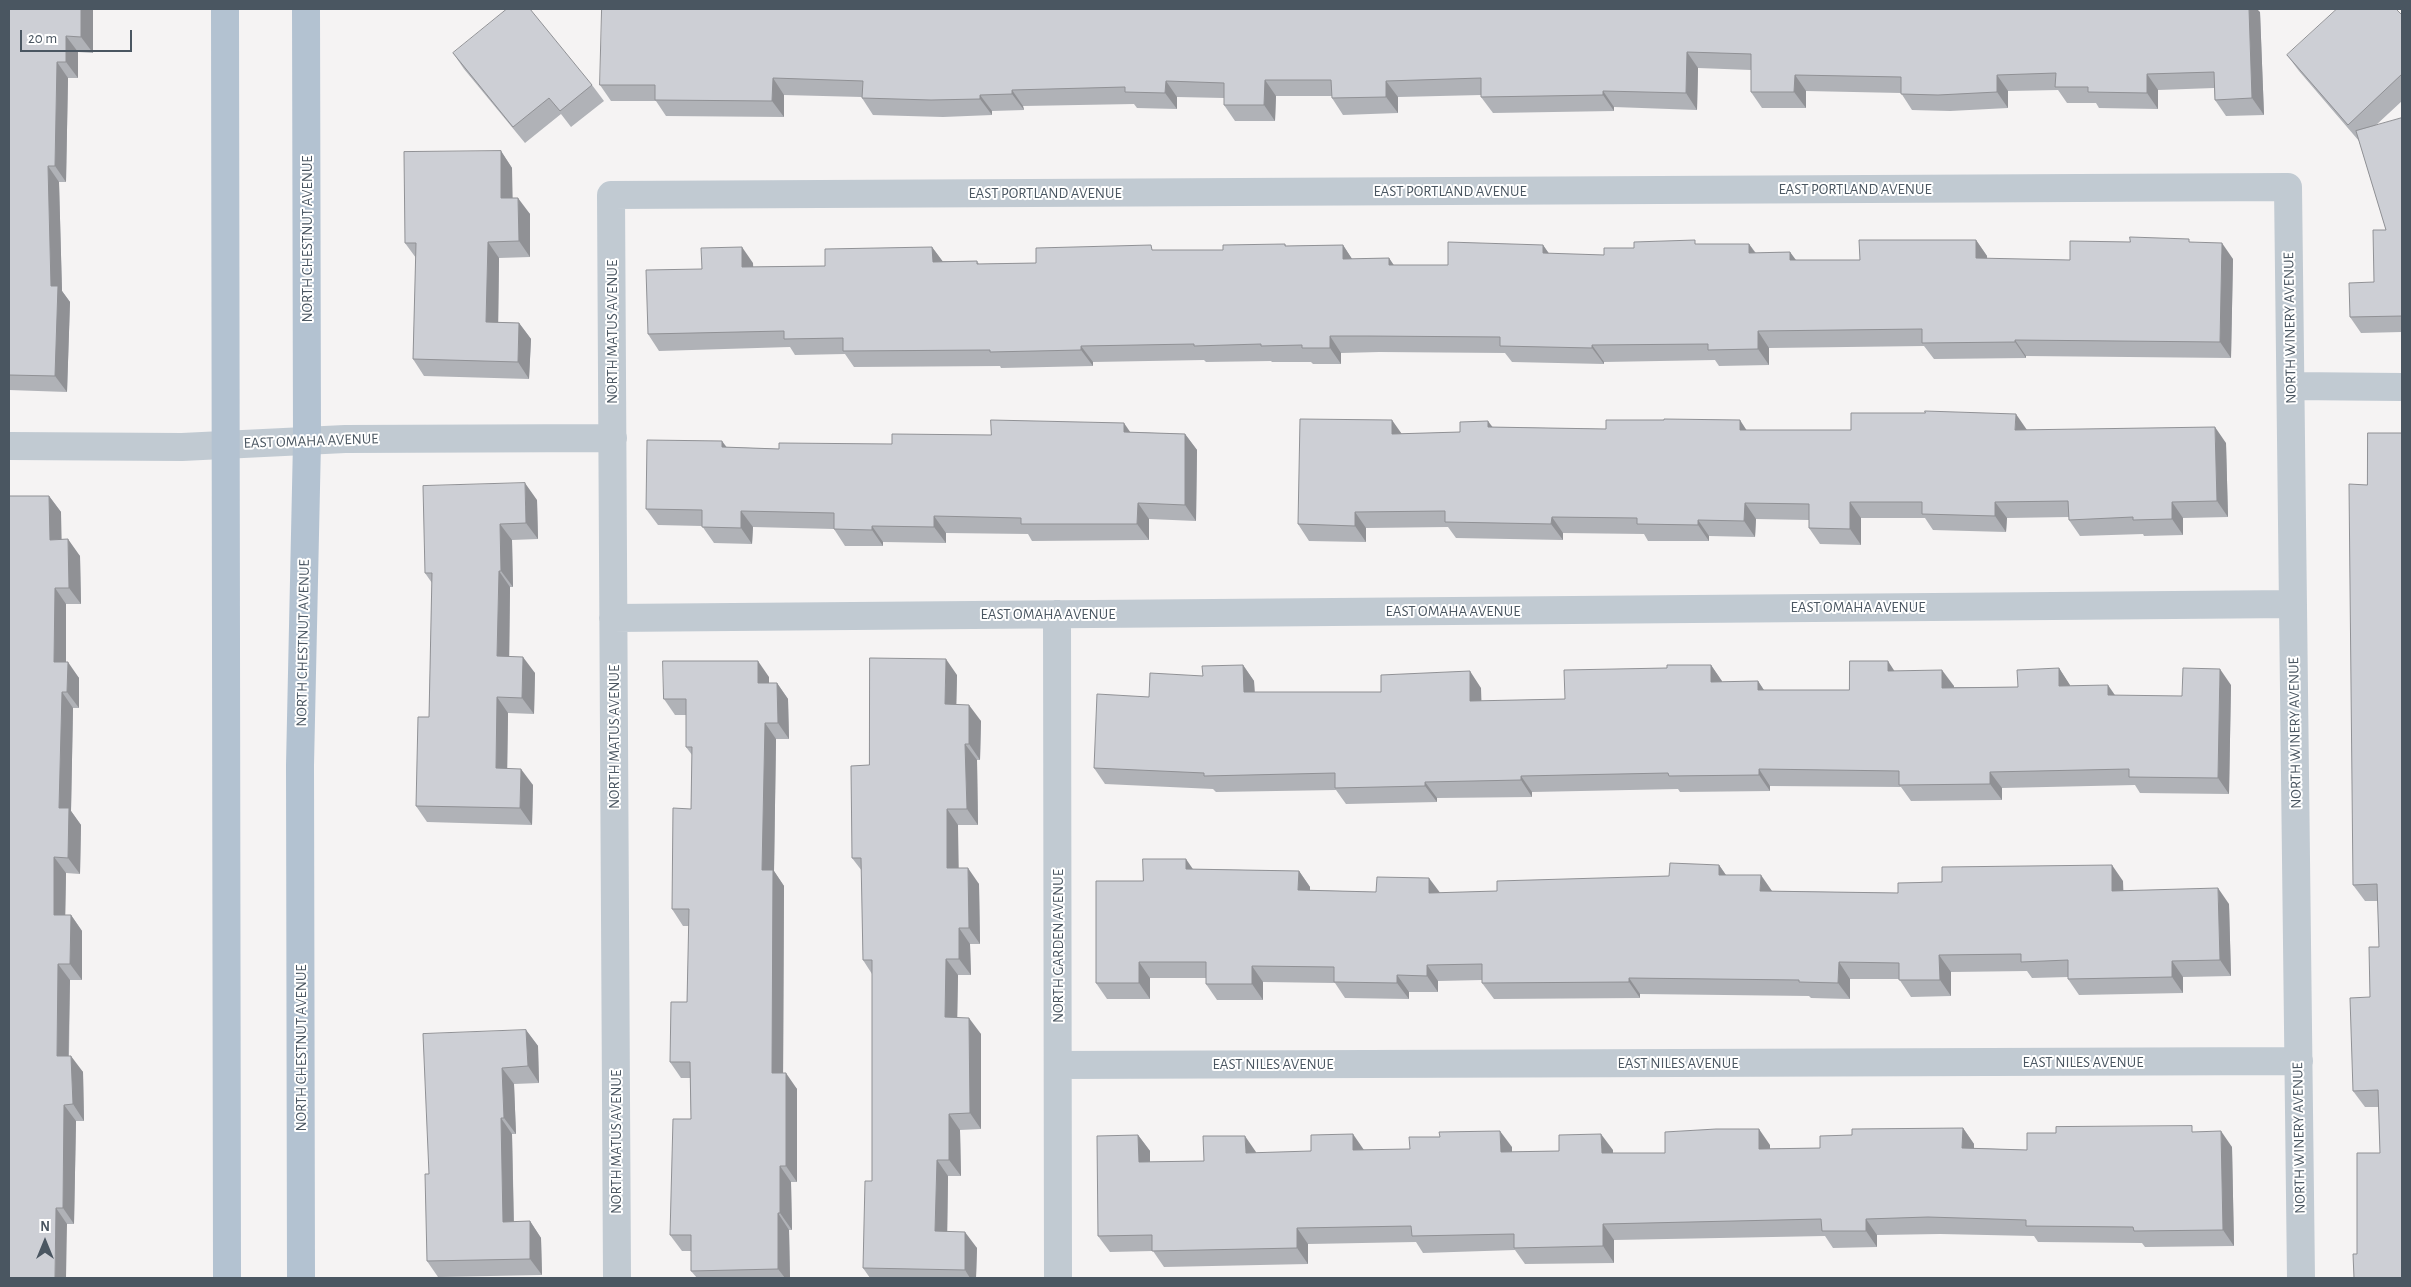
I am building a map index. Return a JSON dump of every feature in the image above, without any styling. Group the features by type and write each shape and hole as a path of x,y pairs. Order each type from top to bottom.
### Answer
{"main road":[{"path":"225,9 227,1278"},
{"name":"NORTH CHESTNUT AVENUE","path":"301,1278 300,765 307,442 306,9"}],"street":[{"name":"EAST PORTLAND AVENUE","path":"611,195 2288,188"},
{"name":"NORTH WINERY AVENUE","path":"2288,188 2301,1278"},
{"name":"NORTH MATUS AVENUE","path":"611,195 617,1278"},
{"path":"2290,386 2402,387"},
{"name":"EAST OMAHA AVENUE","path":"9,446 182,447 345,439 613,438"},
{"name":"EAST OMAHA AVENUE","path":"613,618 2293,604"},
{"name":"NORTH GARDEN AVENUE","path":"1057,614 1058,1278"},
{"name":"EAST NILES AVENUE","path":"1058,1065 2298,1061"}],"building":[{"path":"9,9 81,9 81,37 66,36 66,62 57,62 55,166 48,166 51,286 58,286 55,376 9,375"},
{"path":"507,9 530,9 592,85 560,111 549,98 513,127 453,53"},
{"path":"602,9 2249,9 2252,98 2215,100 2214,72 2147,74 2147,93 2088,92 2088,87 2055,87 2056,73 1997,75 1997,92 1938,95 1901,94 1901,77 1795,75 1794,92 1751,92 1751,54 1687,52 1686,93 1603,91 1603,95 1481,97 1481,78 1386,81 1386,97 1332,98 1331,80 1265,80 1264,105 1224,105 1224,83 1166,81 1165,93 1125,92 1125,87 1012,90 1012,94 980,95 980,99 931,100 862,98 863,81 773,78 772,101 655,100 655,85 600,85"},
{"path":"2337,9 2396,9 2402,15 2402,74 2348,125 2287,55"},
{"path":"2402,118 2402,316 2350,317 2349,283 2374,282 2373,230 2386,230 2356,131"},
{"path":"501,151 501,198 518,198 519,241 488,242 486,322 519,323 518,362 413,359 416,243 405,243 404,152"},
{"path":"2130,237 2189,239 2189,242 2222,243 2220,342 2015,340 2015,342 1922,343 1922,329 1758,331 1758,349 1708,350 1708,344 1592,345 1592,348 1500,346 1500,337 1330,336 1330,348 1302,348 1302,345 1194,346 1194,344 1081,346 1081,350 990,352 990,350 843,351 843,338 784,339 784,331 648,334 646,270 702,269 701,248 742,247 742,267 825,266 825,249 932,247 933,262 977,261 977,264 1036,263 1036,248 1151,245 1152,250 1223,250 1223,245 1285,244 1285,246 1343,245 1343,259 1389,258 1389,265 1448,265 1448,242 1543,245 1543,253 1604,255 1604,248 1634,248 1634,242 1695,240 1695,244 1749,244 1749,253 1790,252 1790,260 1860,260 1859,240 1976,240 1976,258 2070,260 2070,241 2130,242"},
{"path":"1925,411 2016,414 2015,430 2215,427 2217,501 2172,502 2172,519 2133,520 2133,517 2069,520 2068,501 1995,502 1995,516 1922,514 1922,502 1850,502 1850,529 1809,528 1809,504 1745,503 1744,521 1698,520 1698,525 1637,524 1637,518 1552,517 1551,524 1445,522 1445,511 1355,512 1355,526 1298,524 1300,419 1392,420 1392,434 1460,432 1460,422 1488,421 1488,427 1606,429 1606,420 1664,419 1740,420 1740,430 1851,430 1851,413 1925,413"},
{"path":"991,420 1124,423 1124,432 1185,434 1185,505 1138,503 1137,524 1021,524 1021,518 934,516 934,527 872,526 872,530 834,529 834,513 741,511 741,528 702,527 702,510 646,509 647,440 722,441 722,447 779,449 779,443 892,444 892,434 991,435"},
{"path":"2368,433 2402,433 2402,1278 2354,1278 2353,1254 2357,1254 2357,1153 2380,1153 2378,1090 2353,1091 2350,998 2370,997 2369,947 2379,947 2377,884 2353,885 2349,484 2367,485"},
{"path":"525,483 526,523 500,524 501,571 499,571 497,656 523,657 522,698 497,697 496,768 521,769 520,808 416,806 418,717 429,717 432,573 425,573 423,486"},
{"path":"9,496 49,496 50,540 68,539 69,588 55,588 54,662 68,662 67,692 62,692 59,808 69,808 68,858 54,857 54,915 71,915 70,964 58,964 57,1056 71,1056 73,1104 64,1105 63,1208 56,1208 55,1278 9,1278"},
{"path":"870,658 946,659 945,704 969,705 969,744 965,744 967,809 947,809 947,868 968,868 969,928 959,928 959,959 946,959 945,1017 969,1018 970,1113 949,1114 949,1160 937,1160 935,1231 965,1232 965,1270 863,1268 865,1181 872,1181 872,960 863,960 861,858 852,858 851,766 869,765"},
{"path":"663,661 758,661 758,683 777,683 778,723 765,723 762,870 773,870 772,1073 786,1073 786,1166 780,1166 778,1269 691,1271 691,1235 670,1235 673,1119 691,1119 690,1062 670,1062 671,1002 687,1002 689,909 672,909 673,808 691,809 692,747 686,747 686,699 664,699"},
{"path":"1850,661 1888,661 1888,671 1942,670 1942,688 2018,687 2017,670 2059,668 2059,686 2108,685 2108,695 2182,696 2183,668 2220,669 2218,778 2129,777 2129,769 1990,772 1990,784 1899,785 1899,771 1759,769 1759,775 1669,776 1668,773 1521,776 1521,780 1425,782 1425,786 1335,788 1335,773 1204,776 1204,773 1094,768 1097,694 1149,697 1150,673 1203,676 1202,666 1243,665 1244,692 1381,692 1381,675 1470,671 1470,701 1565,699 1564,670 1667,668 1667,665 1711,665 1711,682 1758,681 1758,690 1849,690"},
{"path":"1143,859 1186,859 1186,869 1299,871 1298,890 1376,892 1377,877 1429,878 1429,893 1497,891 1497,881 1669,876 1670,863 1719,865 1719,875 1761,875 1760,891 1898,893 1898,883 1942,882 1942,867 2112,865 2112,891 2218,888 2220,960 2172,961 2172,977 2068,979 2068,960 2021,962 2021,954 1939,955 1940,980 1899,980 1899,963 1839,962 1838,983 1799,982 1799,980 1629,978 1629,982 1482,983 1482,964 1427,965 1427,976 1397,975 1397,983 1334,982 1334,967 1252,966 1252,984 1206,984 1206,962 1139,962 1139,983 1096,983 1096,881 1143,881"},
{"path":"526,1030 528,1066 502,1068 504,1118 501,1118 503,1222 530,1221 530,1259 427,1261 425,1174 429,1174 423,1034"},
{"path":"2192,1126 2192,1132 2221,1131 2223,1230 2134,1231 2133,1227 2026,1226 2026,1220 1928,1217 1866,1219 1866,1231 1822,1231 1821,1219 1603,1224 1603,1246 1514,1248 1514,1234 1412,1236 1411,1226 1297,1228 1297,1248 1152,1251 1152,1235 1098,1236 1097,1136 1138,1135 1139,1162 1204,1161 1203,1136 1245,1136 1246,1153 1311,1151 1311,1135 1353,1134 1353,1150 1410,1149 1409,1137 1440,1137 1439,1132 1500,1131 1501,1152 1559,1151 1559,1135 1601,1134 1602,1153 1665,1153 1665,1132 1759,1129 1759,1149 1820,1148 1820,1136 1852,1135 1852,1129 1963,1128 1962,1148 2027,1150 2027,1133 2056,1133 2056,1127"}]}
